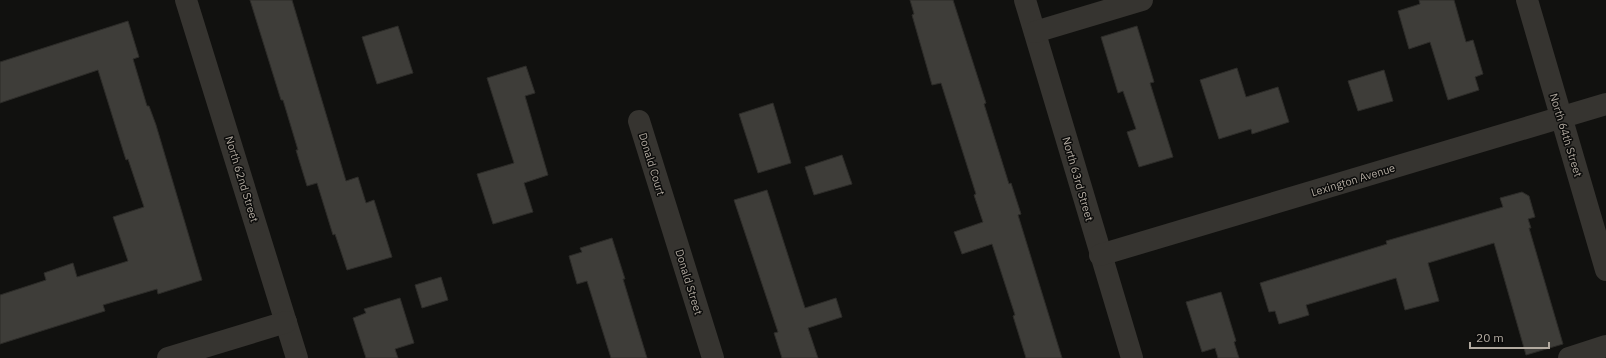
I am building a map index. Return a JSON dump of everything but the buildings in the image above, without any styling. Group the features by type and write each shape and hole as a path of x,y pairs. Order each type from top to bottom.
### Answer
{"street":[{"name":"North 62nd Street","path":"186,0 297,358"},
{"name":"North 63rd Street","path":"1025,0 1132,358"},
{"path":"1035,32 1142,0"},
{"name":"North 64th Street","path":"1526,0 1606,270"},
{"name":"Lexington Avenue","path":"1100,255 1606,104"},
{"name":"Donald Court","path":"639,121 666,206"},
{"name":"Donald Street","path":"666,206 713,358"},
{"path":"168,358 286,322"},
{"path":"1569,358 1606,346"}]}
